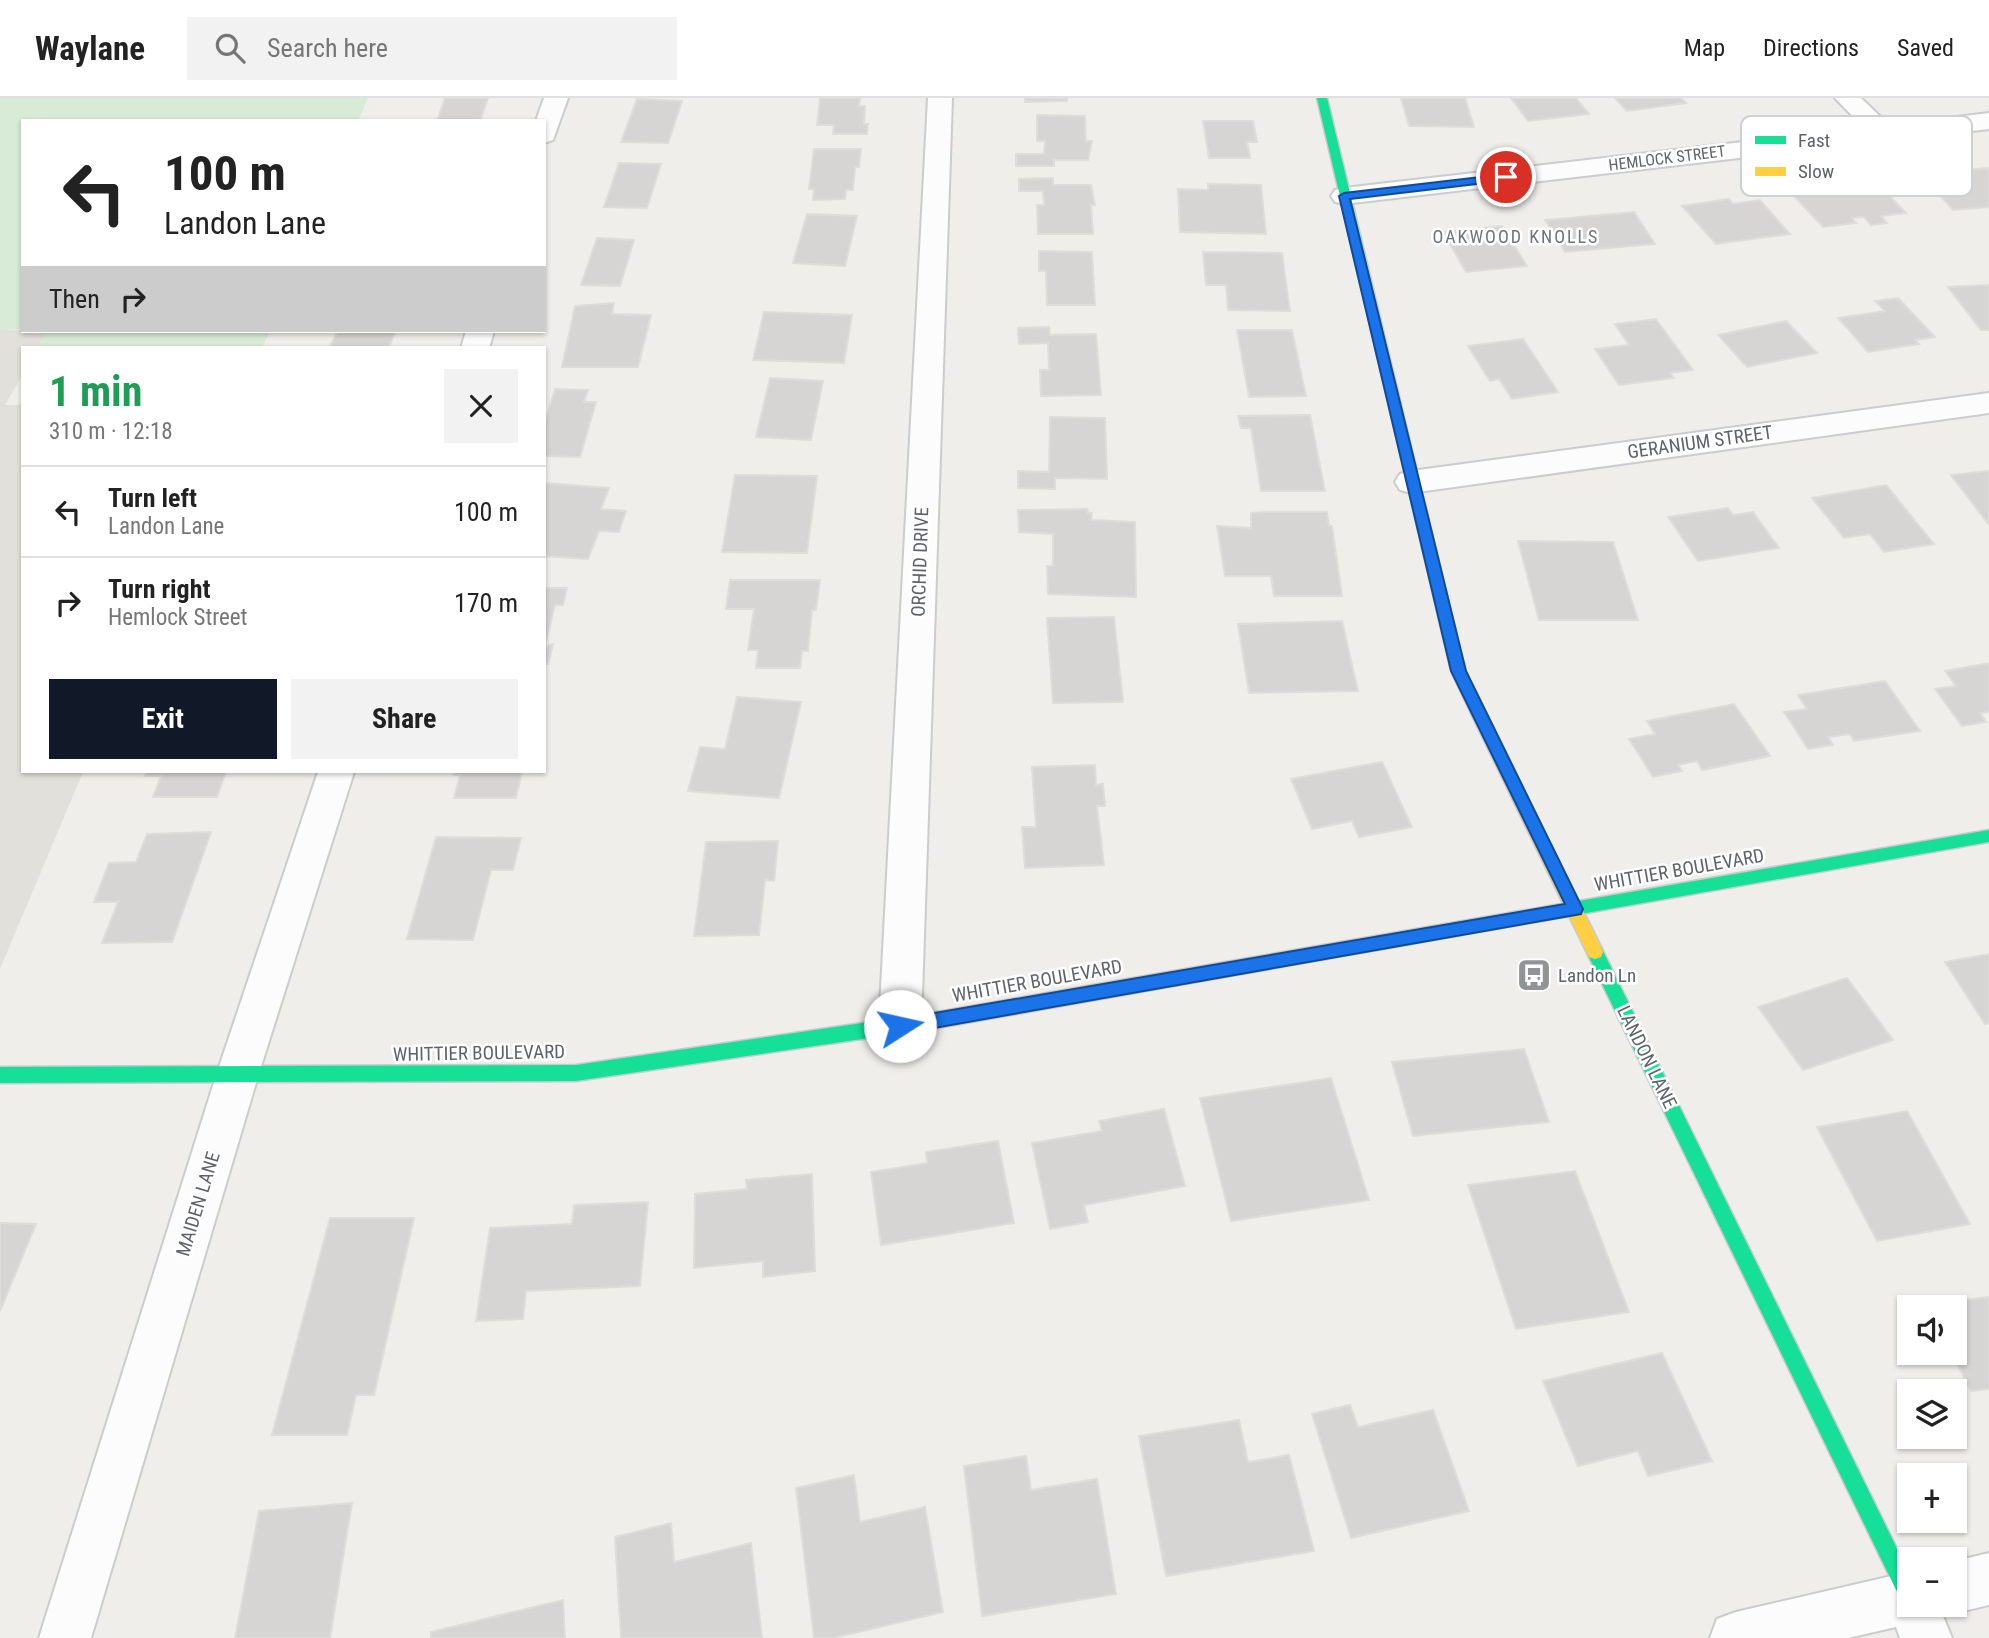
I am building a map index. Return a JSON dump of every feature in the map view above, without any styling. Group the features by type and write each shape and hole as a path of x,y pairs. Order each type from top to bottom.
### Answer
{"street":[{"path":"546,129 556,98"},
{"name":"ORCHID DRIVE","path":"900,1026 940,98"},
{"name":"LANDON LANE","path":"1322,98 1458,671 1897,1571"},
{"path":"1847,98 1866,116"},
{"name":"HEMLOCK STREET","path":"1344,196 1741,150"},
{"name":"GERANIUM STREET","path":"1411,482 1989,403"},
{"name":"MAIDEN LANE","path":"65,1638 237,1076 336,773"},
{"name":"WHITTIER BOULEVARD","path":"0,1075 576,1073 900,1026 1989,836"},
{"path":"1967,1584 1989,1579"},
{"path":"1736,1638 1897,1599"},
{"path":"1918,1617 1926,1638"}],"shaded area":[{"path":"0,329 21,330 21,333 47,333 39,346 21,346 21,377 5,405 21,405 21,773 83,773 0,969"}],"green space":[{"path":"0,98 368,98 359,119 21,119 21,329 0,329"},
{"path":"47,333 269,333 263,346 39,346"}],"building":[{"path":"445,98 488,98 481,119 438,119"},
{"path":"820,98 860,98 859,106 865,106 864,124 868,124 867,134 833,134 834,125 817,125"},
{"path":"1025,98 1067,98 1067,101 1025,102"},
{"path":"1401,98 1465,98 1474,127 1409,126"},
{"path":"1511,98 1576,98 1589,114 1528,121"},
{"path":"1615,98 1681,98 1686,103 1627,111"},
{"path":"637,99 682,101 668,143 621,142"},
{"path":"1037,115 1085,116 1086,141 1092,141 1088,160 1054,160 1054,166 1016,166 1016,154 1044,154 1045,141 1037,141"},
{"path":"1203,121 1253,121 1257,142 1247,142 1250,158 1209,158"},
{"path":"814,149 861,149 859,167 855,167 853,190 846,190 845,199 813,200 814,189 809,189"},
{"path":"619,163 661,164 647,208 604,207"},
{"path":"1989,168 1989,207 1953,210 1941,196 1972,196 1972,170"},
{"path":"1053,178 1053,185 1091,185 1095,205 1091,205 1093,234 1038,234 1037,205 1044,205 1043,191 1019,191 1019,179"},
{"path":"1208,184 1261,185 1266,234 1180,232 1178,189 1208,190"},
{"path":"1794,196 1890,196 1906,213 1881,216 1887,223 1871,225 1864,217 1852,218 1856,223 1823,227"},
{"path":"1729,199 1733,204 1760,200 1790,234 1716,244 1682,206"},
{"path":"1634,212 1655,244 1565,252 1545,220"},
{"path":"807,214 857,216 845,266 793,263"},
{"path":"1502,226 1527,266 1466,272 1443,232"},
{"path":"597,238 634,240 620,286 581,285"},
{"path":"1039,251 1092,252 1095,305 1047,305 1046,271 1039,271"},
{"path":"1203,252 1282,253 1290,311 1228,310 1226,285 1206,285"},
{"path":"1989,285 1989,330 1981,330 1948,287"},
{"path":"1898,298 1935,337 1915,340 1919,344 1868,352 1838,318 1885,311 1875,301"},
{"path":"614,303 612,314 651,315 638,367 562,367 575,306"},
{"path":"764,312 852,315 844,363 753,360"},
{"path":"1656,319 1693,370 1670,373 1674,378 1619,385 1595,349 1629,345 1615,324"},
{"path":"1786,321 1817,353 1747,367 1718,335"},
{"path":"1049,327 1050,335 1096,334 1101,395 1041,396 1040,370 1049,370 1048,343 1019,344 1018,328"},
{"path":"1237,330 1292,330 1306,396 1249,397"},
{"path":"337,333 395,333 389,346 330,346"},
{"path":"1523,339 1558,392 1512,399 1499,379 1490,381 1468,346"},
{"path":"770,378 823,381 811,440 756,437"},
{"path":"555,389 588,390 584,402 596,402 580,457 546,456 546,418"},
{"path":"1310,415 1325,491 1261,491 1251,428 1241,428 1238,416"},
{"path":"1050,417 1105,418 1107,479 1055,478 1055,489 1018,488 1018,471 1049,472"},
{"path":"1989,471 1989,525 1951,475"},
{"path":"735,475 817,476 807,553 722,552"},
{"path":"546,483 609,488 601,509 626,511 619,532 599,531 588,559 546,556"},
{"path":"1886,485 1934,544 1884,552 1870,534 1844,538 1812,498"},
{"path":"1728,508 1733,515 1753,512 1779,548 1698,561 1668,517"},
{"path":"1087,509 1088,513 1092,513 1091,520 1135,522 1136,597 1048,594 1047,566 1053,566 1053,534 1019,532 1018,510"},
{"path":"1327,512 1329,526 1332,526 1342,596 1274,596 1271,576 1225,576 1217,526 1251,528 1251,513"},
{"path":"1518,541 1613,542 1638,620 1539,620"},
{"path":"730,580 820,580 816,610 812,610 808,651 802,651 800,668 756,668 758,650 748,650 754,609 726,609"},
{"path":"546,588 567,588 563,605 555,605 546,642"},
{"path":"1114,617 1123,702 1053,703 1047,618"},
{"path":"1342,621 1358,691 1249,693 1238,624"},
{"path":"553,644 548,664 546,646"},
{"path":"1989,663 1989,712 1980,713 1986,722 1962,726 1935,689 1956,686 1945,671"},
{"path":"1885,681 1920,731 1854,741 1850,734 1828,737 1833,745 1808,749 1784,712 1807,709 1798,695"},
{"path":"737,697 801,702 779,798 688,791 700,747 725,749"},
{"path":"1734,704 1770,756 1702,770 1697,761 1678,765 1682,771 1653,777 1629,739 1655,734 1647,721"},
{"path":"1382,762 1412,827 1359,837 1352,821 1312,829 1291,779"},
{"path":"1095,765 1096,785 1103,784 1105,806 1097,806 1104,865 1025,868 1022,827 1036,827 1032,767"},
{"path":"146,773 226,773 217,797 153,797 161,776 145,776"},
{"path":"522,773 516,798 454,798 460,775 454,775"},
{"path":"211,832 172,942 102,943 118,902 94,902 109,863 136,862 147,834"},
{"path":"436,837 521,838 513,870 491,870 473,940 407,939"},
{"path":"778,841 774,881 765,880 759,935 694,936 706,842"},
{"path":"1989,954 1989,1023 1985,1024 1945,962"},
{"path":"1847,978 1893,1040 1803,1070 1758,1007"},
{"path":"1524,1049 1549,1122 1413,1136 1392,1062"},
{"path":"1331,1078 1369,1200 1231,1221 1200,1098"},
{"path":"1164,1109 1185,1186 1084,1205 1088,1222 1050,1229 1032,1143 1102,1131 1099,1121"},
{"path":"1907,1111 1970,1224 1877,1241 1817,1127"},
{"path":"998,1141 1014,1223 881,1245 871,1172 927,1163 926,1152"},
{"path":"1575,1171 1629,1312 1516,1329 1468,1185"},
{"path":"812,1174 815,1271 763,1277 763,1261 694,1268 695,1194 747,1189 746,1180"},
{"path":"648,1202 640,1286 526,1291 523,1319 476,1321 490,1228 572,1224 574,1205"},
{"path":"330,1218 414,1218 374,1395 356,1395 347,1435 272,1435"},
{"path":"0,1223 36,1224 0,1311"},
{"path":"1989,1297 1989,1389 1971,1391 1958,1365 1967,1365 1967,1300"},
{"path":"1662,1353 1712,1461 1648,1476 1638,1451 1578,1466 1543,1381"},
{"path":"1350,1405 1358,1427 1433,1410 1469,1511 1351,1538 1312,1414"},
{"path":"1239,1420 1248,1462 1289,1455 1314,1551 1166,1576 1139,1436"},
{"path":"1026,1456 1031,1490 1097,1479 1116,1594 982,1616 964,1466"},
{"path":"854,1475 860,1522 925,1507 943,1612 833,1638 814,1638 796,1488"},
{"path":"352,1503 330,1638 235,1638 259,1511"},
{"path":"671,1523 674,1562 751,1543 762,1638 621,1638 615,1537"},
{"path":"563,1600 565,1638 431,1638 431,1632"}],"traffic: fast":[{"path":"1322,98 1458,671 1477,711"},
{"path":"1376,943 1989,836"},
{"path":"1595,952 1897,1570"},
{"path":"0,1075 576,1073 937,1020"}],"traffic: slow":[{"path":"1477,711 1595,952"},
{"path":"937,1020 1376,943"}],"place":[{"name":"Landon Ln","path":"1534,975"}],"district":[{"name":"OAKWOOD KNOLLS","path":"1516,236"}],"route":[{"path":"900,1026 1575,909 1458,671 1344,196 1506,177"}]}
